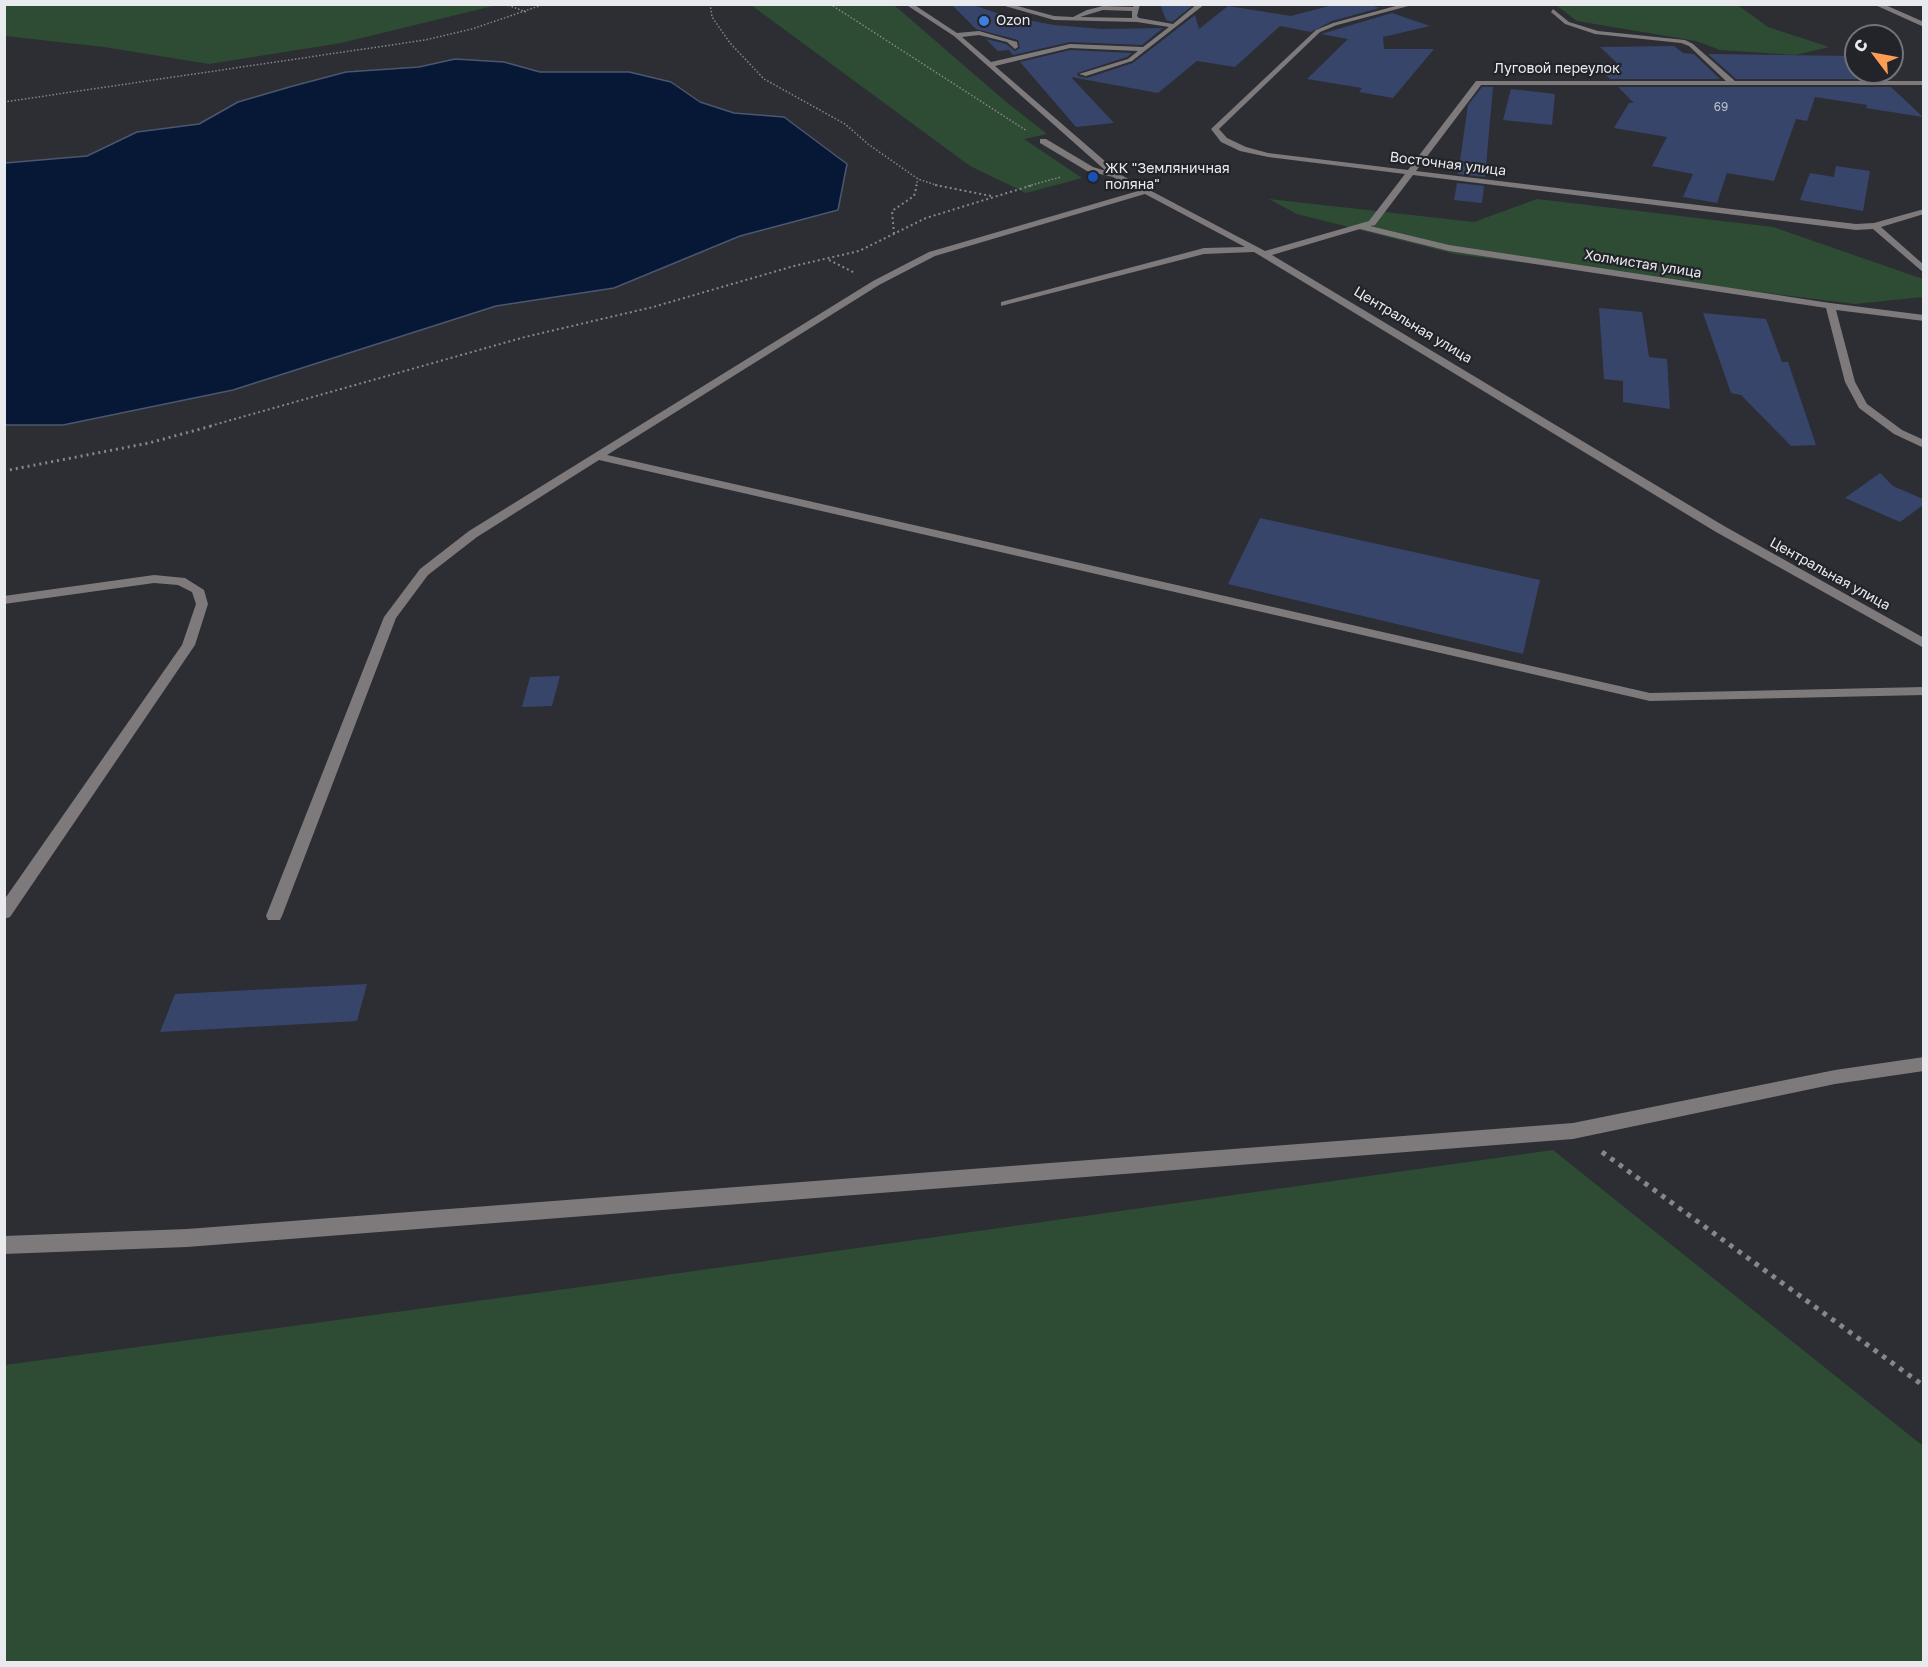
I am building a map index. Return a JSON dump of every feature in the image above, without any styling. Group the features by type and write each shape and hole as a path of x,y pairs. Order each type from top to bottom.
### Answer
{"street":[{"name":"Центральная улица","path":"908,4 956,35 1118,177 1260,252 1720,529 1923,644"},
{"path":"923,4 933,11"},
{"path":"1001,4 1035,14 1074,20 1137,20 1174,26"},
{"path":"1082,73 1130,60 1202,4"},
{"name":"Восточная улица","path":"1413,4 1335,24 1318,31 1215,129 1224,140 1243,149 1268,155 1856,227 1875,226 1923,211"},
{"path":"1876,4 1923,25"},
{"path":"1074,20 1079,15 1096,9 1137,7 1134,16 1137,20"},
{"path":"1553,11 1568,23 1597,33 1683,41 1691,45 1732,82"},
{"path":"956,35 979,33 1009,40 1015,43 1015,47"},
{"path":"989,64 1064,46 1122,46 1145,49"},
{"name":"Луговой переулок","path":"1004,304 1204,251 1260,252 1372,223 1479,83 1923,83"},
{"path":"1043,141 1071,136"},
{"path":"1043,141 1090,169 1118,177"},
{"path":"274,916 390,616 424,572 473,534 876,283 932,254 1144,192"},
{"path":"1875,226 1923,270"},
{"name":"Холмистая улица","path":"1361,227 1449,248 1923,318"},
{"path":"1830,306 1850,382 1863,406 1898,432 1923,445"},
{"path":"596,456 1650,697 1923,691"},
{"path":"4,600 154,579 181,581 198,590 202,604 188,645 4,913"},
{"path":"4,894 21,888"},
{"path":"4,1245 187,1238 1574,1131 1835,1077 1923,1064"}],"path":[{"path":"505,4 526,12"},
{"path":"4,102 425,40 472,29 545,4"},
{"path":"710,4 712,17 730,43 764,79 845,124 868,144 918,179 945,188 991,196"},
{"path":"830,4 1043,141"},
{"path":"4,471 149,444 340,392 525,337 653,307 794,266 828,260 859,251 926,218 991,196 1090,169"},
{"path":"894,234 892,211 914,196 918,179"},
{"path":"1574,1131 1923,1386"}],"green space":[{"path":"5,4 497,5 341,43 209,64 104,47 5,36"},
{"path":"751,5 894,5 1005,101 1047,134 1024,139 1082,178 1026,193 970,166"},
{"path":"1556,5 1774,5 1739,6 1768,27 1829,47 1795,55 1720,50 1696,41 1577,21"},
{"path":"1269,199 1474,222 1537,199 1773,227 1923,279 1923,297 1855,304 1455,254 1297,214"},
{"path":"1553,1150 1923,1446 1923,1662 5,1662 5,1365 595,1285"}],"water":[{"path":"455,59 504,62 540,72 629,72 671,82 700,102 734,113 784,117 847,164 838,210 740,236 614,288 496,306 233,390 63,425 5,425 5,163 87,156 137,132 199,124 238,102 346,72 419,67"}],"building":[{"path":"951,4 970,4 1006,16 1054,25 1102,29 1163,28 1142,45 1070,42 1013,55 1009,50 998,51 986,39 1006,44 1015,51 1020,48 1018,40 976,29"},
{"path":"1160,4 1191,4 1192,6 1172,22 1166,20"},
{"path":"1337,4 1368,4 1379,8 1332,21 1311,32 1280,26 1235,67 1197,61 1158,93 1071,77 1114,123 1076,127 1020,62 1070,50 1132,53 1127,57 1077,73 1078,76 1087,78 1133,63 1195,15 1199,29 1228,6 1291,16"},
{"path":"1392,13 1430,26 1383,37 1384,49 1434,49 1393,98 1359,92 1362,88 1307,79 1348,39 1321,34"},
{"path":"1674,46 1683,53 1694,54 1720,79 1610,79 1594,63 1617,63 1600,47"},
{"path":"1708,54 1844,56 1844,79 1736,79"},
{"path":"1482,87 1493,87 1485,177 1458,174 1468,105"},
{"path":"1618,87 1891,87 1923,117 1815,97 1807,121 1796,119 1774,181 1727,173 1717,203 1683,197 1693,174 1652,166 1667,137 1614,128 1629,103 1634,103"},
{"path":"1511,89 1555,94 1552,125 1503,120"},
{"path":"1836,166 1870,171 1863,211 1800,200 1810,173 1834,177"},
{"path":"1457,183 1484,186 1482,203 1454,200"},
{"path":"1599,308 1642,312 1649,357 1667,359 1670,409 1623,402 1623,381 1604,379"},
{"path":"1703,313 1766,319 1782,362 1788,362 1816,445 1791,446 1741,395 1731,393"},
{"path":"1880,473 1893,486 1923,499 1923,505 1900,522 1845,498"},
{"path":"1260,518 1540,580 1523,654 1228,584"},
{"path":"560,676 552,706 522,707 530,677"},
{"path":"367,984 357,1021 160,1032 175,994"}],"place":[{"name":"Ozon","path":"984,21"},
{"name":"ЖК \"Земляничная поляна\"","path":"1093,177"}]}
